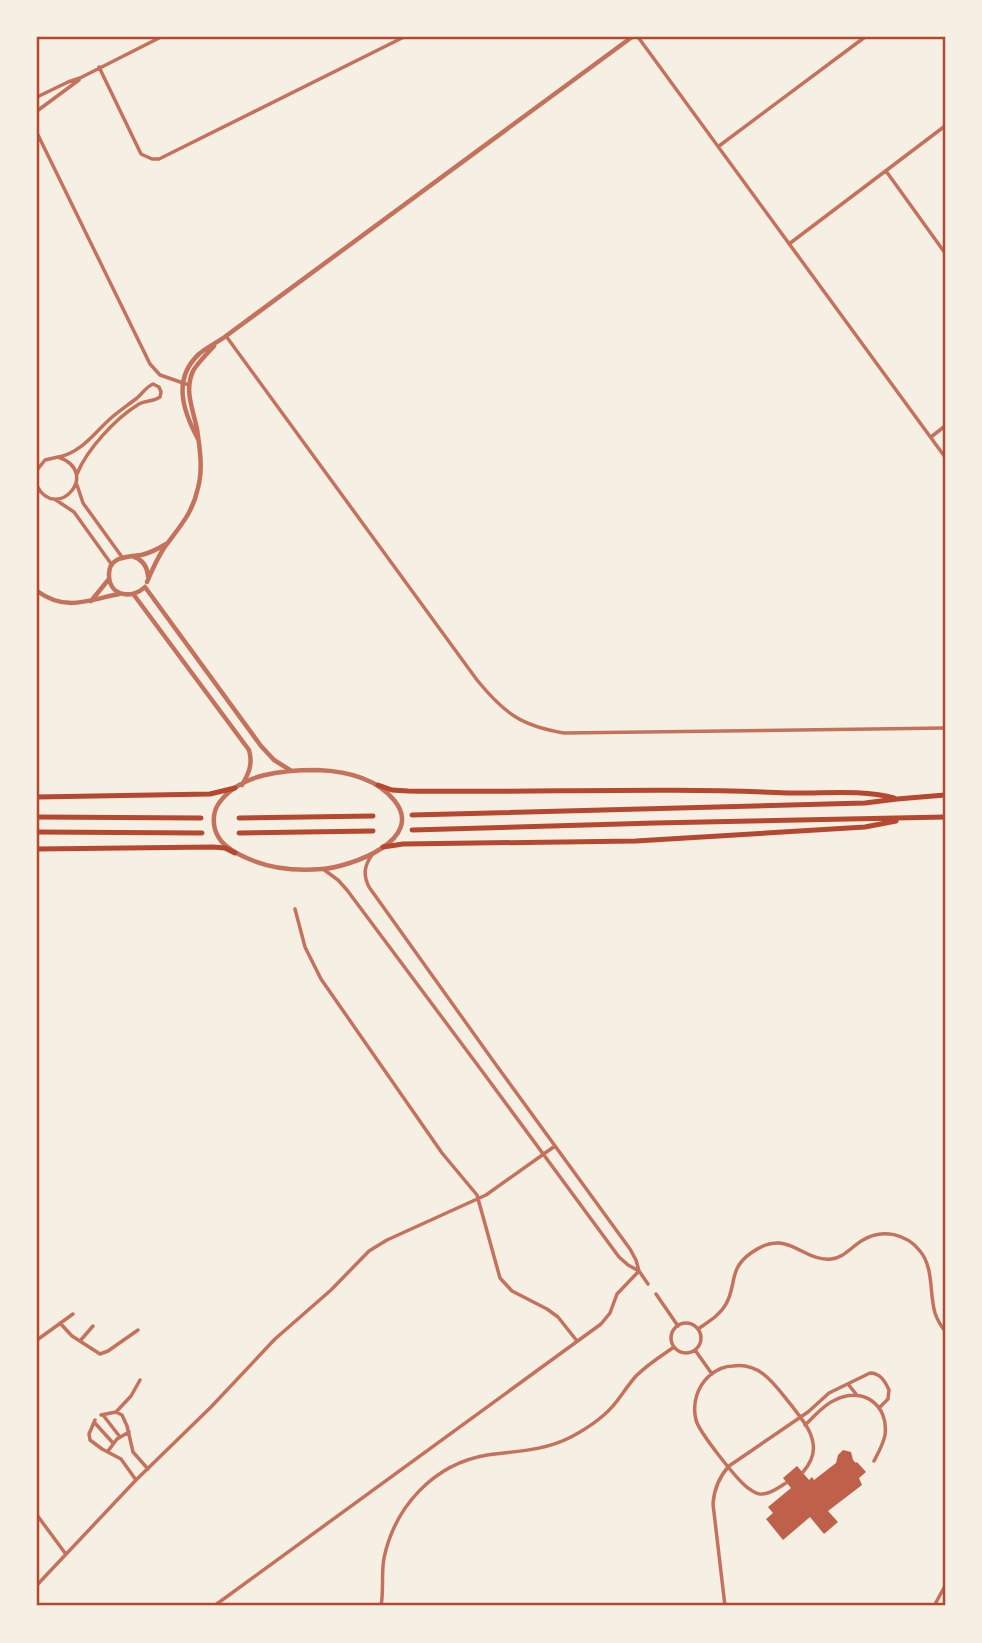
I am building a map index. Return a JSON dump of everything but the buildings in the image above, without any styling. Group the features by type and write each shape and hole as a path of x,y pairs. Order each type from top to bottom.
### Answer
{"main road":[{"path":"378,786 408,791 718,790 873,794 897,799"},
{"path":"37,797 210,794 234,788"},
{"path":"412,815 865,803 945,795"},
{"path":"239,818 373,816"},
{"path":"37,817 201,818"},
{"path":"412,830 945,817"},
{"path":"383,847 404,844 649,841 865,827 901,819"},
{"path":"239,833 373,831"},
{"path":"37,832 202,833"},
{"path":"37,849 214,847 235,853"}],"street":[{"path":"37,97 161,37"},
{"path":"99,67 141,154 159,159 404,37"},
{"path":"198,439 182,397 183,382 193,360 200,353 632,37"},
{"path":"638,37 945,457"},
{"path":"719,146 865,37"},
{"path":"37,111 80,78"},
{"path":"789,244 945,126"},
{"path":"37,134 150,364 160,375 189,385"},
{"path":"886,171 945,253"},
{"path":"226,336 477,680 509,714 545,730 564,733 945,729"},
{"path":"37,592 58,602 80,603 121,594 134,595 146,585 169,541 185,522 198,488 201,464 189,399 189,385 196,366 216,343"},
{"path":"37,470 45,460 69,455 77,450 147,387 153,384 159,387 160,397 138,405 113,426 89,452 77,474 71,493 54,499"},
{"path":"931,437 945,426"},
{"path":"59,457 71,463 77,474"},
{"path":"76,482 83,503 122,557"},
{"path":"37,486 44,495 62,502 74,512 112,565"},
{"path":"121,594 113,588 109,579 112,565 122,557 155,550 169,541"},
{"path":"132,556 141,560 147,568 146,585 261,746 274,760 291,771"},
{"path":"90,601 109,579"},
{"path":"134,595 245,744 251,763 242,785"},
{"path":"291,771 340,772 360,777 378,786 394,800 401,813 396,835 375,852 345,865 323,869 280,868 235,853 221,841 215,829 215,810 222,799 234,788 260,777 291,771"},
{"path":"375,852 365,869 369,887 630,1249 639,1272"},
{"path":"323,869 347,890 619,1257 639,1272 648,1284"},
{"path":"295,909 305,947 321,979 442,1153 475,1191 495,1266 503,1283 512,1291 553,1313 578,1341"},
{"path":"37,1585 65,1553 280,1334 331,1290 369,1251 387,1240 479,1199 555,1146"},
{"path":"698,1329 724,1307 730,1296 737,1268 744,1258 758,1248 774,1243 785,1244 818,1257 831,1259 842,1256 867,1237 884,1234 905,1238 921,1252 929,1268 935,1313 945,1331"},
{"path":"214,1606 605,1321 617,1294 639,1272"},
{"path":"656,1294 678,1326"},
{"path":"37,1340 73,1314"},
{"path":"60,1323 80,1342 102,1354 138,1330"},
{"path":"689,1323 698,1329 701,1340 695,1350 684,1353 674,1347 672,1336 678,1326 689,1323"},
{"path":"80,1342 93,1326"},
{"path":"381,1606 382,1569 389,1540 408,1503 423,1486 441,1472 469,1460 547,1447 579,1432 596,1422 650,1364 674,1347"},
{"path":"695,1350 712,1374"},
{"path":"786,1483 773,1492 758,1494 748,1488 703,1434 694,1408 701,1386 712,1374 735,1365 747,1366 758,1370 772,1381 812,1436 814,1446 810,1462 803,1472"},
{"path":"725,1606 713,1504 717,1483 729,1466 800,1417 829,1393 870,1373 881,1377 890,1393 879,1408"},
{"path":"120,1437 102,1415 116,1412 131,1396 140,1380"},
{"path":"848,1384 856,1394 869,1399 879,1408 884,1420 882,1446 874,1461"},
{"path":"806,1425 832,1401 856,1394"},
{"path":"116,1412 122,1415 133,1452 148,1469"},
{"path":"113,1443 94,1421 89,1438 98,1447 121,1459 136,1480"},
{"path":"107,1452 113,1443 129,1432"},
{"path":"37,1515 65,1553"},
{"path":"934,1606 945,1586"}]}
